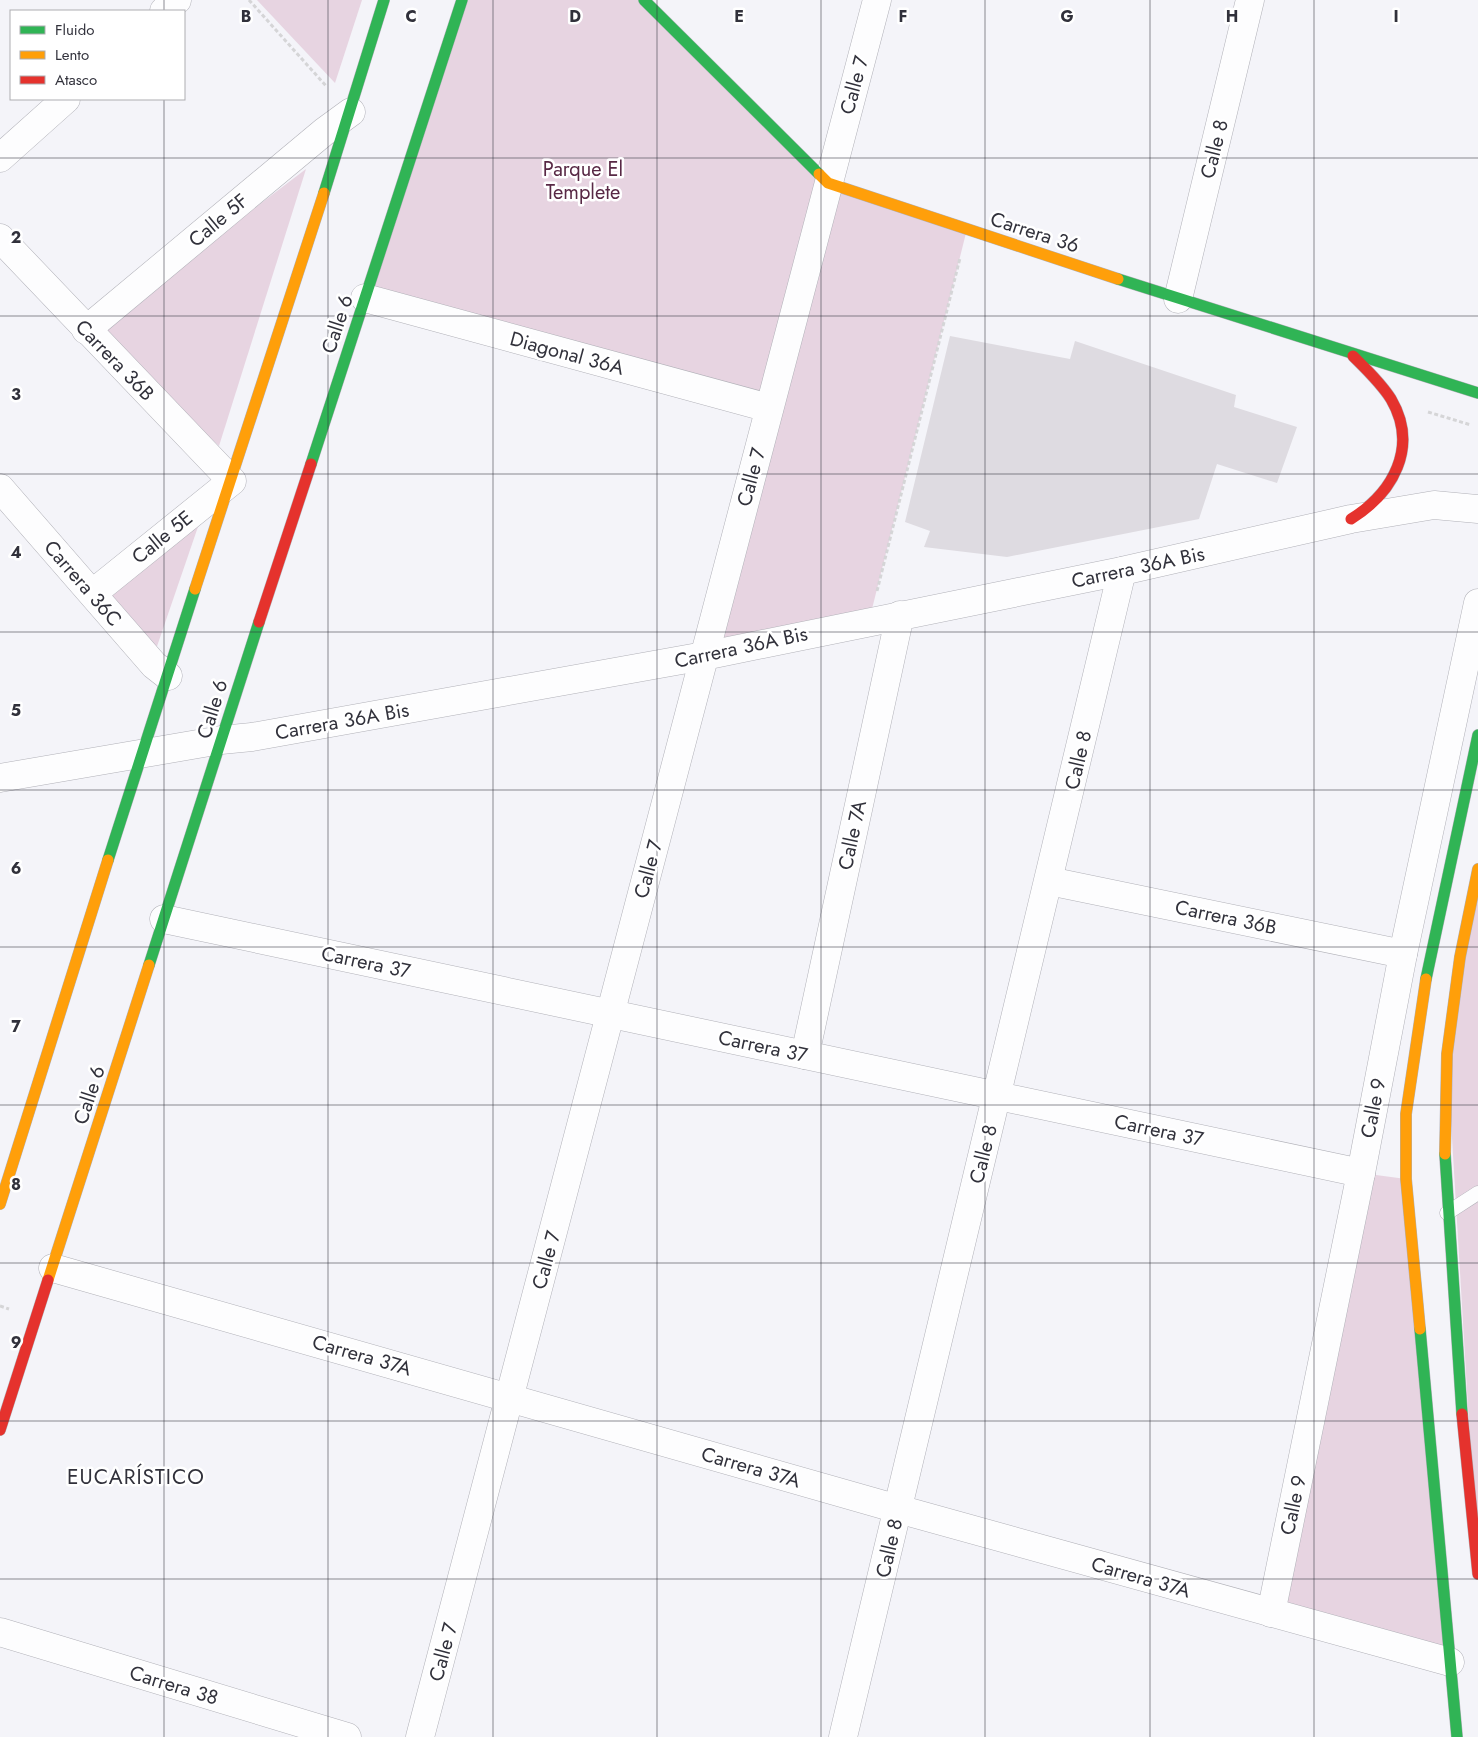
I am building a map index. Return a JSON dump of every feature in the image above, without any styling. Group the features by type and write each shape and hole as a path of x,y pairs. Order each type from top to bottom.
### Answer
{"main road":[{"path":"0,1204 142,753 351,112 384,0"},
{"name":"Calle 6","path":"0,1430 221,740 462,0"},
{"name":"Carrera 36","path":"644,0 828,183 1178,299 1478,393"},
{"path":"1351,519 1370,507 1387,490 1398,469 1402,446 1401,423 1392,401 1375,377 1352,355"},
{"name":"Calle 9","path":"1457,1737 1406,1179 1406,1114 1414,1048 1432,950 1478,735"},
{"path":"1478,868 1460,957 1447,1054 1445,1164 1461,1408 1478,1574"},
{"path":"1422,1348 1454,1311"}],"street":[{"path":"165,10 177,0"},
{"name":"Calle 7","path":"420,1737 876,0"},
{"name":"Calle 8","path":"1178,299 1250,0"},
{"path":"0,158 65,100"},
{"name":"Calle 5F","path":"86,330 325,131 351,112"},
{"name":"Carrera 36B","path":"0,238 232,481"},
{"name":"Diagonal 36A","path":"365,298 769,408"},
{"name":"Calle 5E","path":"93,593 232,481"},
{"name":"Carrera 36C","path":"0,488 154,665 168,676"},
{"name":"Carrera 36A Bis","path":"6,770 252,737 704,656 1122,571 1351,519 1434,505 1478,509"},
{"name":"Calle 8","path":"843,1737 998,1096 1122,571"},
{"name":"Calle 9","path":"1271,1613 1361,1173 1403,954 1478,603"},
{"name":"Calle 7A","path":"805,1055 900,615"},
{"name":"Carrera 36B","path":"1049,881 1403,954"},
{"name":"Carrera 37","path":"164,919 1361,1173"},
{"name":"Carrera 37A","path":"53,1268 898,1509 1450,1662"},
{"name":"Carrera 38","path":"0,1632 347,1737"}],"lane":[{"path":"1447,1213 1478,1193"}],"path":[{"path":"250,0 330,89"},
{"path":"869,621 967,229"}],"green space":[{"path":"257,0 362,0 335,83"},
{"name":"Parque El Templete","path":"462,0 644,0 828,183 967,229 869,621 704,656 769,409 365,298"},
{"path":"306,169 219,446 94,330"},
{"path":"201,518 153,658 100,593"},
{"path":"1478,869 1478,1574 1447,1054"},
{"path":"1361,1173 1406,1179 1450,1662 1271,1613"}],"building":[{"path":"950,336 1070,359 1075,341 1236,395 1234,407 1297,427 1277,483 1217,464 1199,519 1007,557 924,547 930,531 905,522"}],"traffic: fast":[{"path":"324,193 384,0"},
{"path":"311,464 462,0"},
{"path":"644,0 819,174"},
{"path":"1118,279 1478,393"},
{"path":"108,860 195,589"},
{"path":"149,965 259,622"},
{"path":"1426,979 1478,735"},
{"path":"1445,1154 1462,1414"},
{"path":"1420,1329 1457,1737"}],"traffic: slow":[{"path":"819,174 828,183 1118,279"},
{"path":"195,589 324,193"},
{"path":"0,1204 108,860"},
{"path":"1445,1154 1447,1054 1460,957 1478,869"},
{"path":"48,1280 149,965"},
{"path":"1420,1329 1406,1179 1406,1114 1426,979"}],"traffic: jam":[{"path":"1351,519 1379,496 1397,467 1402,451 1399,417 1391,399 1378,382 1353,356"},
{"path":"259,622 311,464"},
{"path":"0,1430 48,1280"},
{"path":"1462,1414 1478,1574"}],"district":[{"name":"EUCARÍSTICO","path":"136,1477"}]}
